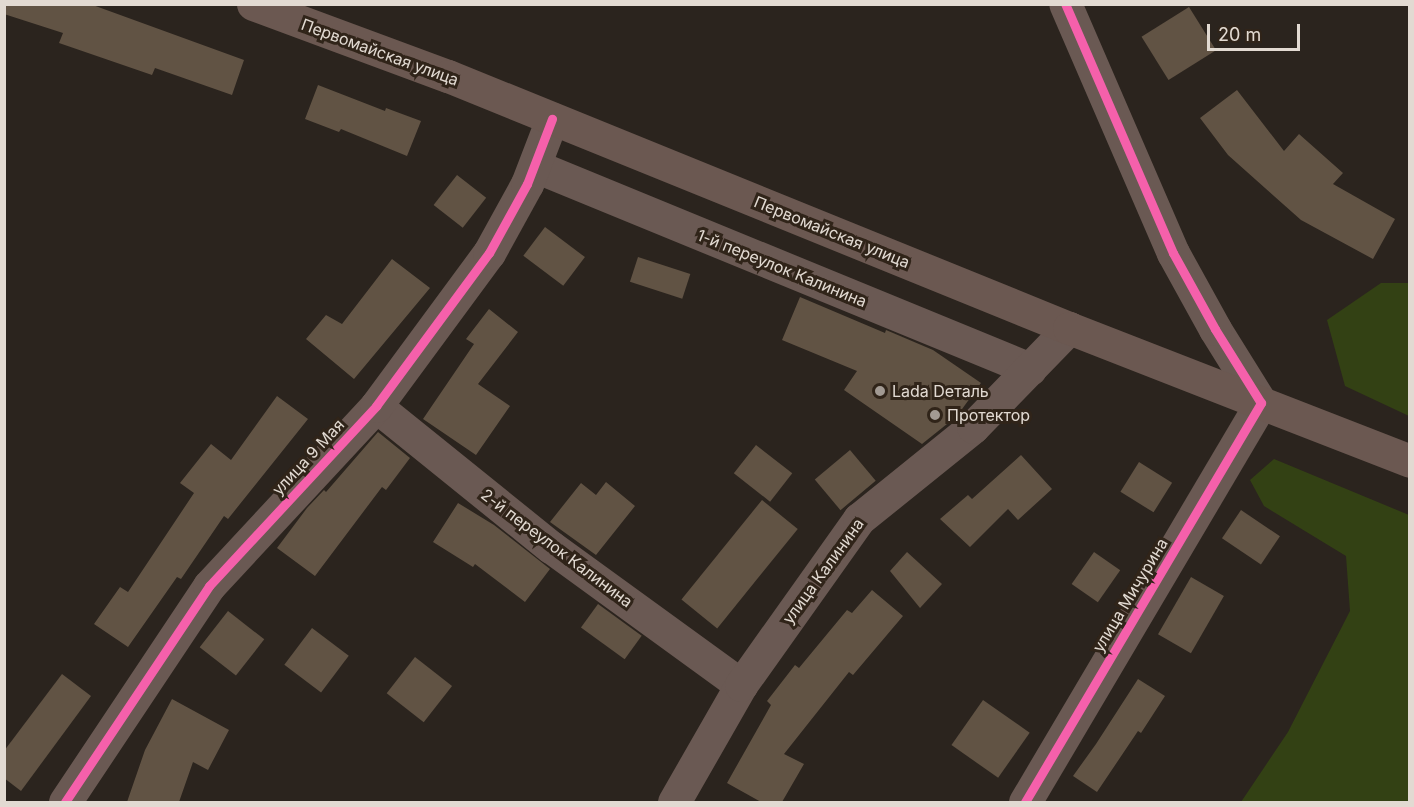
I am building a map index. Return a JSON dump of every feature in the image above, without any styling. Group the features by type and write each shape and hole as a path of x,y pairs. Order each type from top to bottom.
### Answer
{"main road":[{"name":"Первомайская улица","path":"253,4 448,76 1069,328 1410,461"}],"street":[{"path":"1065,4 1173,253 1215,329 1261,403"},
{"name":"улица 9 Мая","path":"65,802 209,586 376,405 489,253 535,166 552,119"},
{"name":"1-й переулок Калинина","path":"535,166 1030,369"},
{"name":"улица Калинина","path":"674,802 741,685 859,519 973,427 1069,328"},
{"name":"улица Мичурина","path":"1025,802 1261,403"},
{"name":"2-й переулок Калинина","path":"376,405 551,547 741,685"}],"green space":[{"path":"1381,283 1409,283 1409,416 1345,386 1327,320"},
{"path":"1274,459 1409,515 1409,802 1241,802 1288,732 1350,611 1346,556 1264,506 1250,480"}],"building":[{"path":"4,4 90,4 244,60 232,95 155,68 152,75 59,43 63,33 4,14"},
{"path":"1189,7 1216,50 1169,80 1142,37"},
{"path":"318,85 385,111 386,108 421,121 407,156 341,129 339,132 305,119"},
{"path":"1237,90 1284,151 1299,134 1343,173 1333,184 1395,219 1373,259 1301,220 1228,155 1200,118"},
{"path":"457,175 486,198 463,228 434,205"},
{"path":"545,227 585,257 563,286 523,256"},
{"path":"638,257 690,274 682,299 630,282"},
{"path":"392,259 430,288 354,379 306,339 326,315 342,324"},
{"path":"800,297 885,333 886,330 933,350 981,383 957,416 922,444 844,390 857,371 782,340"},
{"path":"489,309 518,332 478,384 510,406 476,455 423,419 474,344 466,339"},
{"path":"277,396 308,419 228,519 224,516 181,579 177,577 128,647 94,624 120,587 128,592 194,493 180,483 211,444 231,460"},
{"path":"378,432 410,458 386,490 382,487 315,576 277,548 307,508 324,490 326,492"},
{"path":"756,445 792,473 770,502 734,473"},
{"path":"850,450 876,481 840,510 815,480"},
{"path":"1021,455 1052,489 1018,520 1008,509 970,547 940,519 968,495 972,499"},
{"path":"1139,462 1172,483 1154,512 1120,492"},
{"path":"606,482 635,506 596,555 550,522 581,483 596,495"},
{"path":"762,500 798,529 717,628 681,599"},
{"path":"458,503 494,525 550,569 525,602 475,564 473,567 433,542"},
{"path":"1241,510 1280,536 1261,564 1222,538"},
{"path":"907,552 942,584 920,608 890,571"},
{"path":"1094,552 1120,570 1098,602 1072,584"},
{"path":"1191,577 1224,596 1191,653 1158,634"},
{"path":"872,590 903,616 853,675 849,672 784,754 804,764 782,802 761,802 727,783 771,705 767,701 795,665 799,668 847,610 852,613"},
{"path":"598,604 642,636 625,659 581,627"},
{"path":"228,611 264,639 236,676 200,647"},
{"path":"312,628 349,656 321,692 284,665"},
{"path":"415,657 452,686 424,722 387,693"},
{"path":"62,674 91,696 21,791 4,778 4,751"},
{"path":"1138,679 1165,696 1141,733 1138,731 1097,792 1073,776"},
{"path":"172,699 229,730 208,770 193,762 179,802 127,802 145,750"},
{"path":"983,700 1030,733 998,778 951,745"}],"cycle path":[{"path":"1025,802 1261,403 1215,329 1173,253 1065,4"},
{"path":"65,802 209,586 376,406 489,253 527,184 552,119"}],"place":[{"name":"Lada Dеталь","path":"880,391"},
{"name":"Протектор","path":"935,415"}]}
